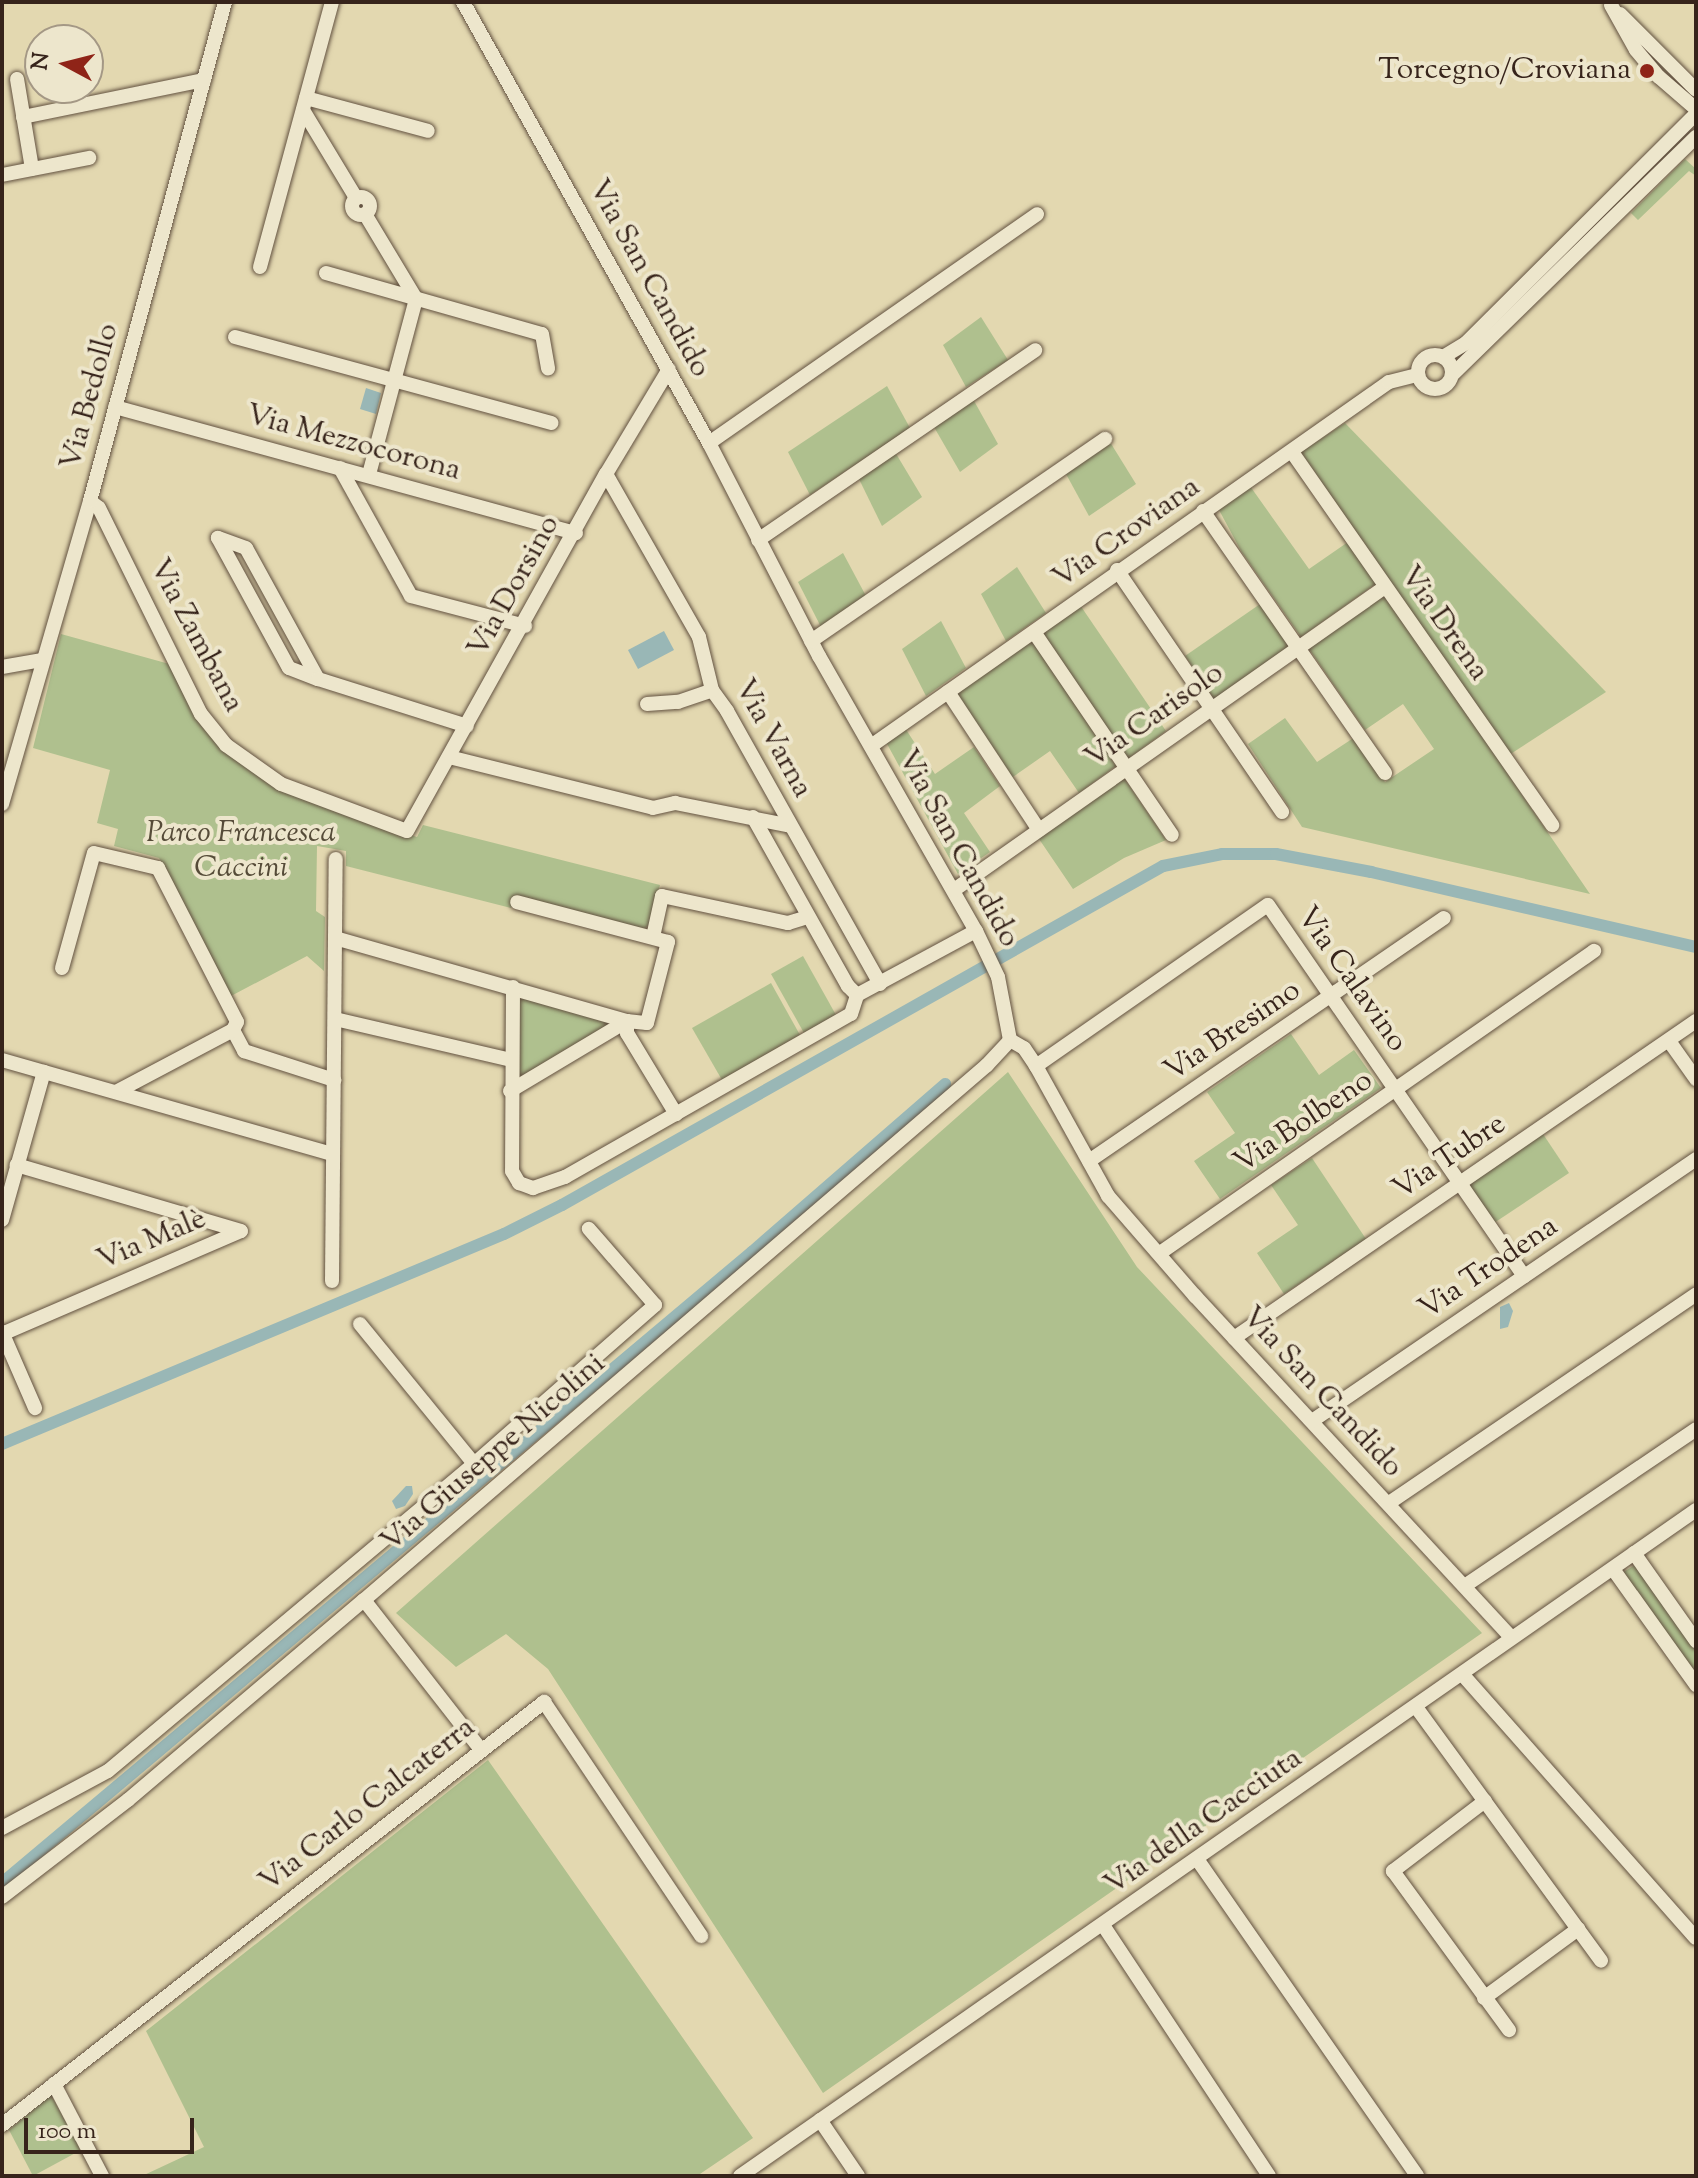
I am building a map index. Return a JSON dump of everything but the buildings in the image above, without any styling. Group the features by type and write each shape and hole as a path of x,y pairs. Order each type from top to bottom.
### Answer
{"street":[{"name":"Via Bedollo","path":"2,804 90,501 225,2"},
{"path":"260,267 332,2"},
{"name":"Via San Candido","path":"463,2 669,369 811,641 976,931 998,977 1010,1040 1024,1048 1036,1066 1108,1196 1234,1338 1511,1637"},
{"path":"1610,4 1696,90"},
{"path":"1610,4 1643,58 1696,112 1644,178 1585,247 1452,375 1443,388 1432,390 1423,385 1418,375 1419,365 1427,357 1443,357 1466,343 1573,236 1644,178 1696,137"},
{"path":"1643,58 1644,52 1654,46"},
{"path":"17,79 32,169"},
{"path":"23,117 204,80"},
{"path":"305,104 428,131"},
{"path":"305,104 356,198 352,206 354,212 365,214 416,299 369,475"},
{"path":"2,175 89,158"},
{"path":"709,443 1037,214"},
{"path":"1573,236 1585,247"},
{"path":"326,273 542,334 548,368"},
{"path":"1512,296 1518,298 1523,309"},
{"path":"235,337 552,423"},
{"path":"758,540 1035,350"},
{"path":"1443,357 1450,364 1452,375"},
{"name":"Via Dorsino","path":"407,831 525,626 606,474 669,369"},
{"name":"Via Croviana","path":"871,746 1117,570 1292,452 1389,382 1418,375"},
{"name":"Via Mezzocorona","path":"115,407 576,533"},
{"path":"811,641 1105,439"},
{"name":"Via Drena","path":"1292,452 1552,825"},
{"path":"340,468 411,596 525,626"},
{"name":"Via Varna","path":"606,474 699,637 712,690 880,984"},
{"name":"Via Zambana","path":"90,501 99,508 201,714 226,745 281,784 407,831"},
{"path":"1203,511 1385,773"},
{"path":"318,679 246,548 218,538 289,668 318,679 467,726"},
{"path":"1117,570 1282,812"},
{"name":"Via Carisolo","path":"954,890 1385,587"},
{"path":"1034,632 1172,835"},
{"path":"2,667 42,660"},
{"path":"647,704 678,702 712,690"},
{"path":"948,692 1039,830"},
{"path":"449,757 653,808 675,803 791,826"},
{"path":"753,817 848,986 857,995"},
{"path":"62,968 94,853 158,868 237,1022 233,1030 116,1092"},
{"path":"332,1281 336,859"},
{"path":"653,937 662,896 788,923 808,917"},
{"path":"335,938 627,1021 647,1023 668,942 517,902"},
{"name":"Via Calavino","path":"1036,1066 1268,905 1524,1276"},
{"name":"Via Bresimo","path":"1089,1161 1444,918"},
{"path":"513,987 510,1091 512,1171 522,1185 542,1187 565,1177 851,1014 857,995 976,931"},
{"name":"Via Bolbeno","path":"1160,1253 1594,951"},
{"path":"335,1019 511,1060"},
{"path":"510,1091 627,1021"},
{"path":"627,1021 627,1033 676,1114"},
{"name":"Via Tubre","path":"1234,1338 1696,1021"},
{"path":"233,1030 244,1051 334,1080"},
{"name":"Via Giuseppe Nicolini","path":"2,1897 128,1800 364,1600 987,1065 1010,1040"},
{"path":"1669,1041 1696,1079"},
{"path":"2,1060 333,1154"},
{"path":"2,1220 44,1072"},
{"name":"Via Trodena","path":"1312,1421 1696,1159"},
{"name":"Via Malè","path":"2,1333 241,1231 17,1165"},
{"path":"2,1828 108,1771 474,1464 655,1305 589,1229"},
{"path":"1389,1503 1696,1294"},
{"path":"360,1324 474,1464"},
{"path":"2,1333 35,1408"},
{"path":"1466,1585 1696,1429"},
{"name":"Via della Cacciuta","path":"740,2176 1696,1510"},
{"path":"1634,1553 1696,1641"},
{"path":"1613,1569 1696,1685"},
{"path":"364,1600 481,1750"},
{"path":"1463,1675 1696,1938"},
{"name":"Via Carlo Calcaterra","path":"2,2125 544,1702 701,1936"},
{"path":"1416,1707 1601,1961"},
{"path":"1485,1801 1393,1871 1509,2030"},
{"path":"1197,1859 1417,2176"},
{"path":"1103,1925 1269,2176"},
{"path":"1484,1998 1578,1929"},
{"path":"54,2084 102,2176"},
{"path":"820,2120 858,2176"}],"green space":[{"path":"1685,159 1696,169 1696,176 1689,171 1638,220 1631,213"},
{"path":"981,317 1008,360 966,387 943,345"},
{"path":"887,386 910,428 810,495 788,452"},
{"path":"973,399 998,444 960,472 934,427"},
{"path":"1345,423 1606,692 1509,755 1301,452"},
{"path":"1110,442 1136,484 1089,516 1066,474"},
{"path":"895,452 922,497 882,526 858,477"},
{"path":"1250,486 1309,569 1348,542 1377,583 1301,637 1241,551 1218,508"},
{"path":"843,553 866,596 821,627 798,582"},
{"path":"1017,567 1046,613 1006,641 981,594"},
{"path":"1383,592 1590,894 1302,827 1248,744 1285,718 1317,762 1355,737 1385,782 1434,749 1403,704 1365,730 1307,646"},
{"path":"1263,602 1292,644 1214,699 1185,656"},
{"path":"1080,605 1166,731 1126,760 1041,634"},
{"path":"941,621 966,668 926,696 902,649"},
{"name":"Parco Francesca Caccini","path":"61,634 173,665 197,715 318,804 417,837 423,825 660,885 649,925 644,929 514,899 511,908 346,866 346,851 317,846 316,911 325,917 324,971 307,956 231,996 159,858 114,846 118,829 97,823 110,770 33,748"},
{"path":"1031,639 1116,766 1079,793 1050,751 1010,779 954,693"},
{"path":"905,728 935,774 974,747 1000,786 964,813 990,852 958,874 886,742"},
{"path":"1124,778 1166,840 1124,858 1073,889 1037,836"},
{"path":"803,956 836,1015 804,1033 771,974"},
{"path":"771,983 800,1035 722,1080 692,1028"},
{"path":"519,997 615,1023 516,1079"},
{"path":"1291,1034 1319,1075 1354,1050 1381,1088 1220,1199 1194,1161 1235,1133 1207,1092"},
{"path":"1008,1072 1137,1267 1482,1633 823,2093 548,1669 506,1634 456,1667 396,1613"},
{"path":"1543,1134 1569,1173 1494,1223 1468,1184"},
{"path":"1312,1158 1366,1239 1284,1294 1257,1253 1298,1225 1271,1185"},
{"path":"1635,1565 1696,1651 1696,1673 1622,1573"},
{"path":"488,1760 753,2138 697,2176 142,2176 204,2147 146,2031"},
{"path":"51,2095 81,2150 33,2176 9,2130"}],"water":[{"path":"366,388 381,393 376,414 360,409"},
{"path":"664,631 674,650 638,669 628,650"},
{"path":"1509,1303 1513,1311 1508,1327 1500,1329 1500,1307"},
{"path":"406,1486 412,1486 413,1494 405,1506 396,1509 392,1501"}],"waterway":[{"path":"2,1444 504,1234 562,1205 1163,866 1222,854 1276,854 1371,872 1696,947"},
{"path":"2,1883 752,1252 945,1084"}],"place":[{"name":"Torcegno/Croviana","path":"1647,71"}]}
